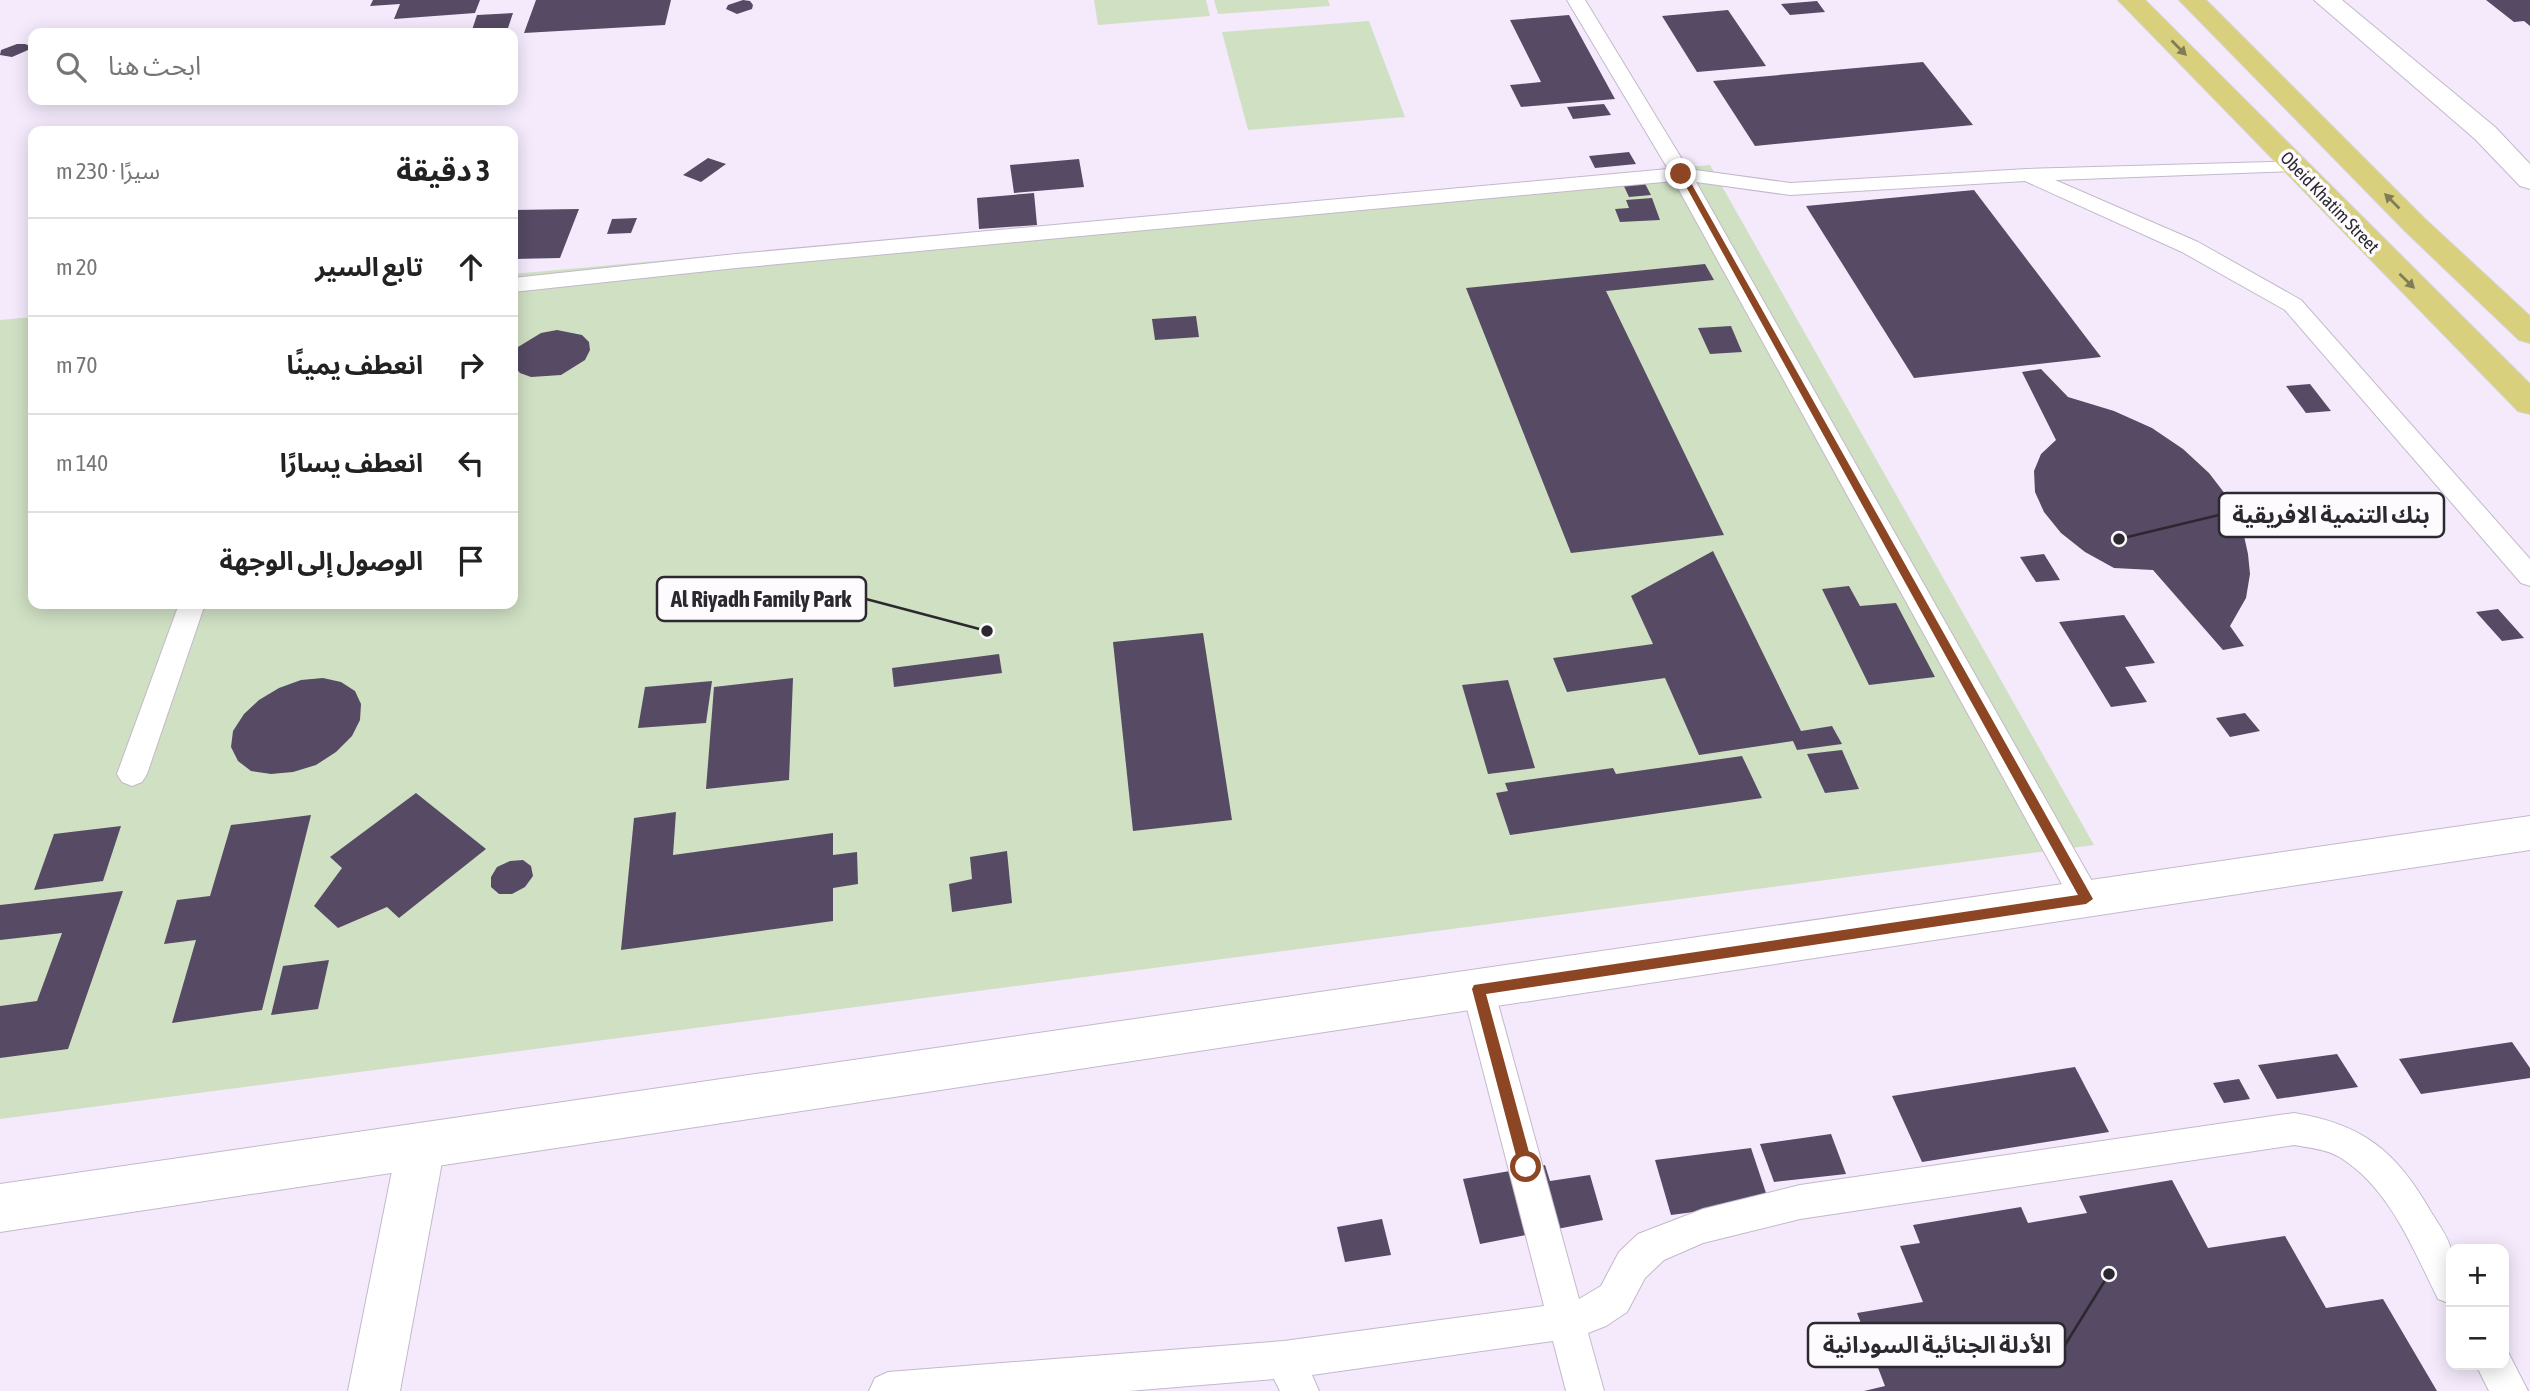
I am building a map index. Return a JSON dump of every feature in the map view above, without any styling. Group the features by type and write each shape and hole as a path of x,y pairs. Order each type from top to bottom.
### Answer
{"main road":[{"name":"Obeid Khatim Street","path":"2131,0 2381,256 2530,403"},
{"path":"2192,0 2406,215 2530,332"}],"street":[{"path":"2327,0 2485,133 2525,171"},
{"path":"0,1208 2530,833"},
{"path":"374,1391 421,1146"}],"lane":[{"path":"1576,0 1681,174 2086,899"},
{"path":"518,284 736,261 1681,174 1790,189 2295,165"},
{"path":"2027,176 2190,247 2293,305 2530,576"},
{"path":"132,774 190,609"},
{"path":"1478,989 1586,1391"},
{"path":"888,1391 1292,1376 1568,1321 1593,1313 1614,1299 1632,1265 1651,1247 1703,1226 1800,1202 2294,1129 2334,1135 2355,1146 2388,1175 2446,1277"},
{"path":"2498,1370 2509,1391"}],"green space":[{"path":"1094,0 1206,0 1210,16 1098,25"},
{"path":"1214,0 1328,0 1330,6 1218,14"},
{"path":"1369,21 1405,117 1248,130 1222,32"},
{"path":"1710,165 2094,845 0,1119 0,320 28,317 28,609 518,609 518,274"}],"building":[{"path":"373,0 480,0 475,13 394,19 400,4 370,6"},
{"path":"536,0 671,0 665,25 524,33"},
{"path":"743,0 750,1 752,9 737,14 726,9 728,5"},
{"path":"2486,0 2530,0 2530,26 2524,21 2514,22"},
{"path":"1817,1 1825,12 1790,15 1781,4"},
{"path":"1728,10 1766,66 1697,72 1662,16"},
{"path":"513,13 508,28 473,28 477,15"},
{"path":"1569,15 1615,99 1521,107 1510,85 1541,82 1510,20"},
{"path":"17,44 28,45 28,50 12,57 0,55 1,50"},
{"path":"1923,62 1973,125 1755,146 1713,81"},
{"path":"1604,104 1611,115 1573,119 1567,107"},
{"path":"1629,152 1636,164 1595,168 1589,156"},
{"path":"708,158 726,164 701,182 683,175"},
{"path":"1079,159 1084,187 1014,193 1010,165"},
{"path":"1643,180 1651,195 1629,197 1622,182"},
{"path":"1974,190 2101,357 1914,378 1806,206"},
{"path":"1034,193 1037,225 979,229 977,198"},
{"path":"1652,198 1660,220 1620,222 1615,209 1629,208 1626,200"},
{"path":"579,209 560,258 518,259 518,210"},
{"path":"637,218 631,233 607,234 612,219"},
{"path":"1705,264 1714,280 1606,291 1724,535 1571,553 1466,288"},
{"path":"1196,316 1199,337 1155,340 1152,319"},
{"path":"1731,326 1742,352 1710,354 1698,328"},
{"path":"557,330 582,335 589,342 590,350 585,360 561,375 531,377 520,373 518,347 541,333"},
{"path":"2041,369 2068,397 2114,411 2152,428 2183,449 2209,473 2229,499 2242,527 2248,554 2250,574 2246,598 2230,626 2244,646 2223,650 2153,570 2114,568 2085,552 2061,533 2044,512 2035,492 2034,471 2041,454 2056,440 2022,372"},
{"path":"2310,384 2331,411 2306,413 2286,386"},
{"path":"1713,551 1801,731 1832,726 1842,744 1797,750 1793,741 1699,755 1665,678 1567,692 1553,658 1653,644 1631,596"},
{"path":"2044,554 2060,580 2036,582 2020,557"},
{"path":"1849,586 1860,606 1896,603 1935,677 1869,685 1822,589"},
{"path":"2498,609 2524,638 2502,641 2476,612"},
{"path":"2124,615 2155,663 2125,667 2147,702 2111,707 2059,622"},
{"path":"1203,633 1232,820 1133,831 1113,642"},
{"path":"999,654 1002,673 894,687 892,668"},
{"path":"323,678 341,682 355,691 361,704 360,720 352,736 336,752 316,765 293,772 271,774 251,771 238,761 231,747 233,731 244,714 259,700 279,688 301,680"},
{"path":"793,678 789,780 706,789 714,687"},
{"path":"1508,680 1535,768 1488,774 1462,685"},
{"path":"712,681 706,723 638,728 645,687"},
{"path":"2245,713 2260,731 2230,737 2216,718"},
{"path":"1842,750 1859,789 1825,793 1807,754"},
{"path":"1742,756 1762,798 1510,835 1496,793 1508,791 1505,783 1613,768 1616,774"},
{"path":"416,793 486,849 399,918 387,907 338,928 314,906 342,868 330,857"},
{"path":"676,812 673,855 833,833 833,855 857,852 858,884 833,888 833,921 621,950 634,818"},
{"path":"311,815 262,1010 172,1023 196,940 164,944 177,900 210,896 231,825"},
{"path":"121,826 103,881 34,890 54,834"},
{"path":"1007,851 1012,903 952,912 949,884 972,879 970,857"},
{"path":"523,860 531,866 533,876 525,887 512,894 499,894 491,887 491,877 497,867 510,861"},
{"path":"123,891 68,1049 0,1058 0,1006 37,1001 62,933 0,940 0,905"},
{"path":"329,960 318,1009 271,1015 283,966"},
{"path":"2512,1042 2530,1068 2530,1078 2421,1094 2399,1059"},
{"path":"2337,1054 2358,1087 2277,1099 2258,1065"},
{"path":"2075,1067 2109,1132 1922,1162 1892,1096"},
{"path":"2239,1079 2250,1099 2224,1103 2213,1083"},
{"path":"1831,1134 1846,1174 1774,1182 1760,1144"},
{"path":"1751,1148 1769,1202 1671,1215 1655,1160"},
{"path":"1545,1165 1550,1181 1590,1175 1603,1220 1480,1244 1463,1179"},
{"path":"2172,1180 2208,1248 2285,1236 2326,1308 2383,1299 2437,1391 1864,1391 1885,1386 1857,1313 1923,1302 1900,1246 1920,1243 1913,1225 2021,1207 2028,1223 2087,1213 2079,1196"},
{"path":"1382,1219 1391,1255 1345,1262 1337,1227"}],"place":[{"name":"بنك التنمية الافريقية","path":"2119,539"},
{"name":"Al Riyadh Family Park","path":"987,631"},
{"name":"الأدلة الجنائية السودانية","path":"2109,1274"}],"route":[{"path":"1526,1167 1478,989 2086,899 1681,174"}]}
